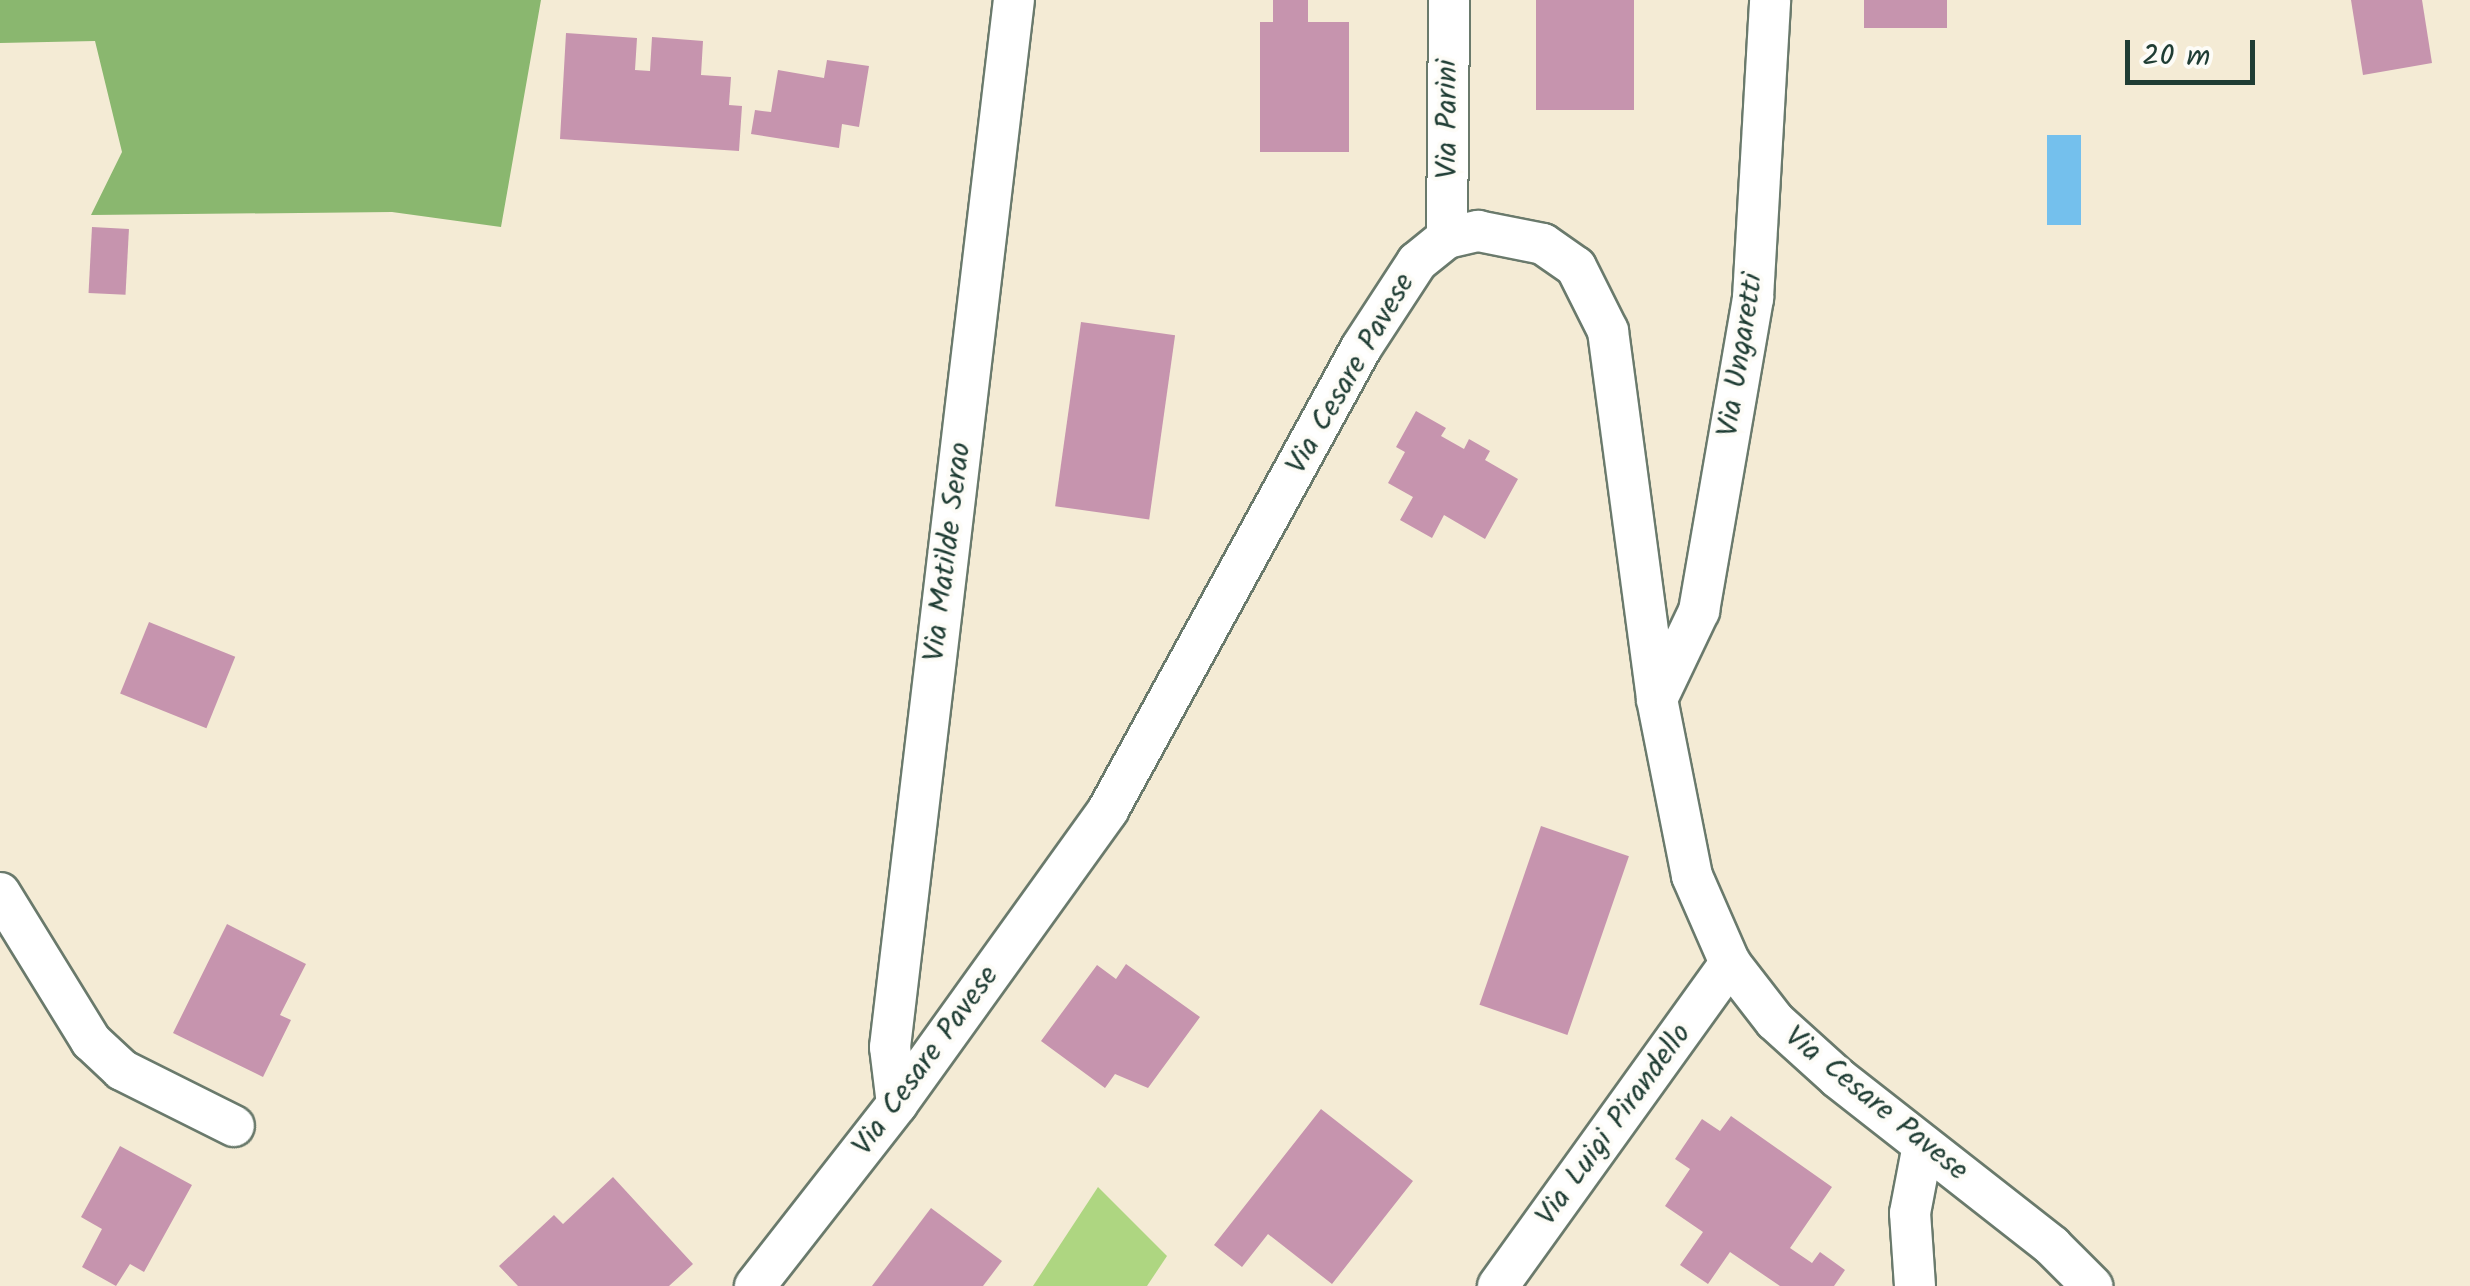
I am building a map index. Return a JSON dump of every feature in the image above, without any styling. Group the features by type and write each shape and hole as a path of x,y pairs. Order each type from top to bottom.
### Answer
{"street":[{"name":"Via Matilde Serao","path":"897,1104 890,1047 1014,0"},
{"name":"Via Parini","path":"1448,238 1449,0"},
{"name":"Via Ungaretti","path":"1656,699 1699,611 1753,298 1770,0"},
{"name":"Via Cesare Pavese","path":"755,1286 897,1104 1108,810 1361,348 1418,262 1448,238 1507,232 1543,244 1576,267 1596,298 1608,331 1656,699 1692,876 1730,964 1775,1021 2052,1246 2092,1286"},
{"path":"0,893 91,1040 122,1070 234,1126"},
{"name":"Via Luigi Pirandello","path":"1498,1286 1730,964"},
{"path":"1914,1286 1910,1213 1923,1145"}],"green space":[{"path":"0,0 541,0 501,227 392,212 91,215 122,152 95,41 0,43"},
{"path":"1098,1187 1167,1256 1147,1286 1033,1286"}],"water":[{"path":"2047,135 2081,135 2081,225 2047,225"}],"building":[{"path":"1273,0 1308,0 1308,22 1349,22 1349,152 1260,152 1260,22 1273,22"},
{"path":"1536,0 1634,0 1634,110 1536,110"},
{"path":"1864,0 1947,0 1947,28 1864,28"},
{"path":"2351,0 2422,0 2432,63 2363,75"},
{"path":"566,33 637,38 635,70 650,71 652,37 703,41 701,75 731,77 729,105 742,106 739,151 560,139"},
{"path":"827,60 869,66 859,127 842,124 839,148 751,134 755,110 771,112 778,70 824,78"},
{"path":"92,227 129,229 125,295 89,293"},
{"path":"1081,322 1175,335 1149,519 1055,506"},
{"path":"1416,411 1446,428 1441,436 1464,449 1469,439 1490,451 1485,460 1518,479 1485,539 1444,515 1432,538 1400,520 1413,497 1388,483 1405,452 1396,447"},
{"path":"149,622 235,657 206,728 120,693"},
{"path":"1541,826 1629,856 1567,1035 1479,1005"},
{"path":"227,924 306,964 280,1015 291,1020 263,1077 173,1033"},
{"path":"1126,964 1200,1017 1148,1088 1115,1074 1105,1088 1041,1041 1097,965 1116,979"},
{"path":"1321,1109 1413,1181 1332,1284 1268,1234 1242,1267 1214,1245"},
{"path":"1731,1116 1832,1187 1790,1248 1812,1263 1820,1252 1845,1270 1834,1286 1780,1286 1730,1252 1708,1284 1680,1265 1703,1232 1665,1206 1690,1169 1675,1159 1702,1119 1720,1131"},
{"path":"120,1146 192,1185 144,1272 130,1264 116,1286 82,1267 102,1229 81,1217"},
{"path":"613,1177 693,1264 669,1286 518,1286 499,1266 554,1215 563,1224"},
{"path":"931,1208 1002,1261 983,1286 872,1286"}]}
